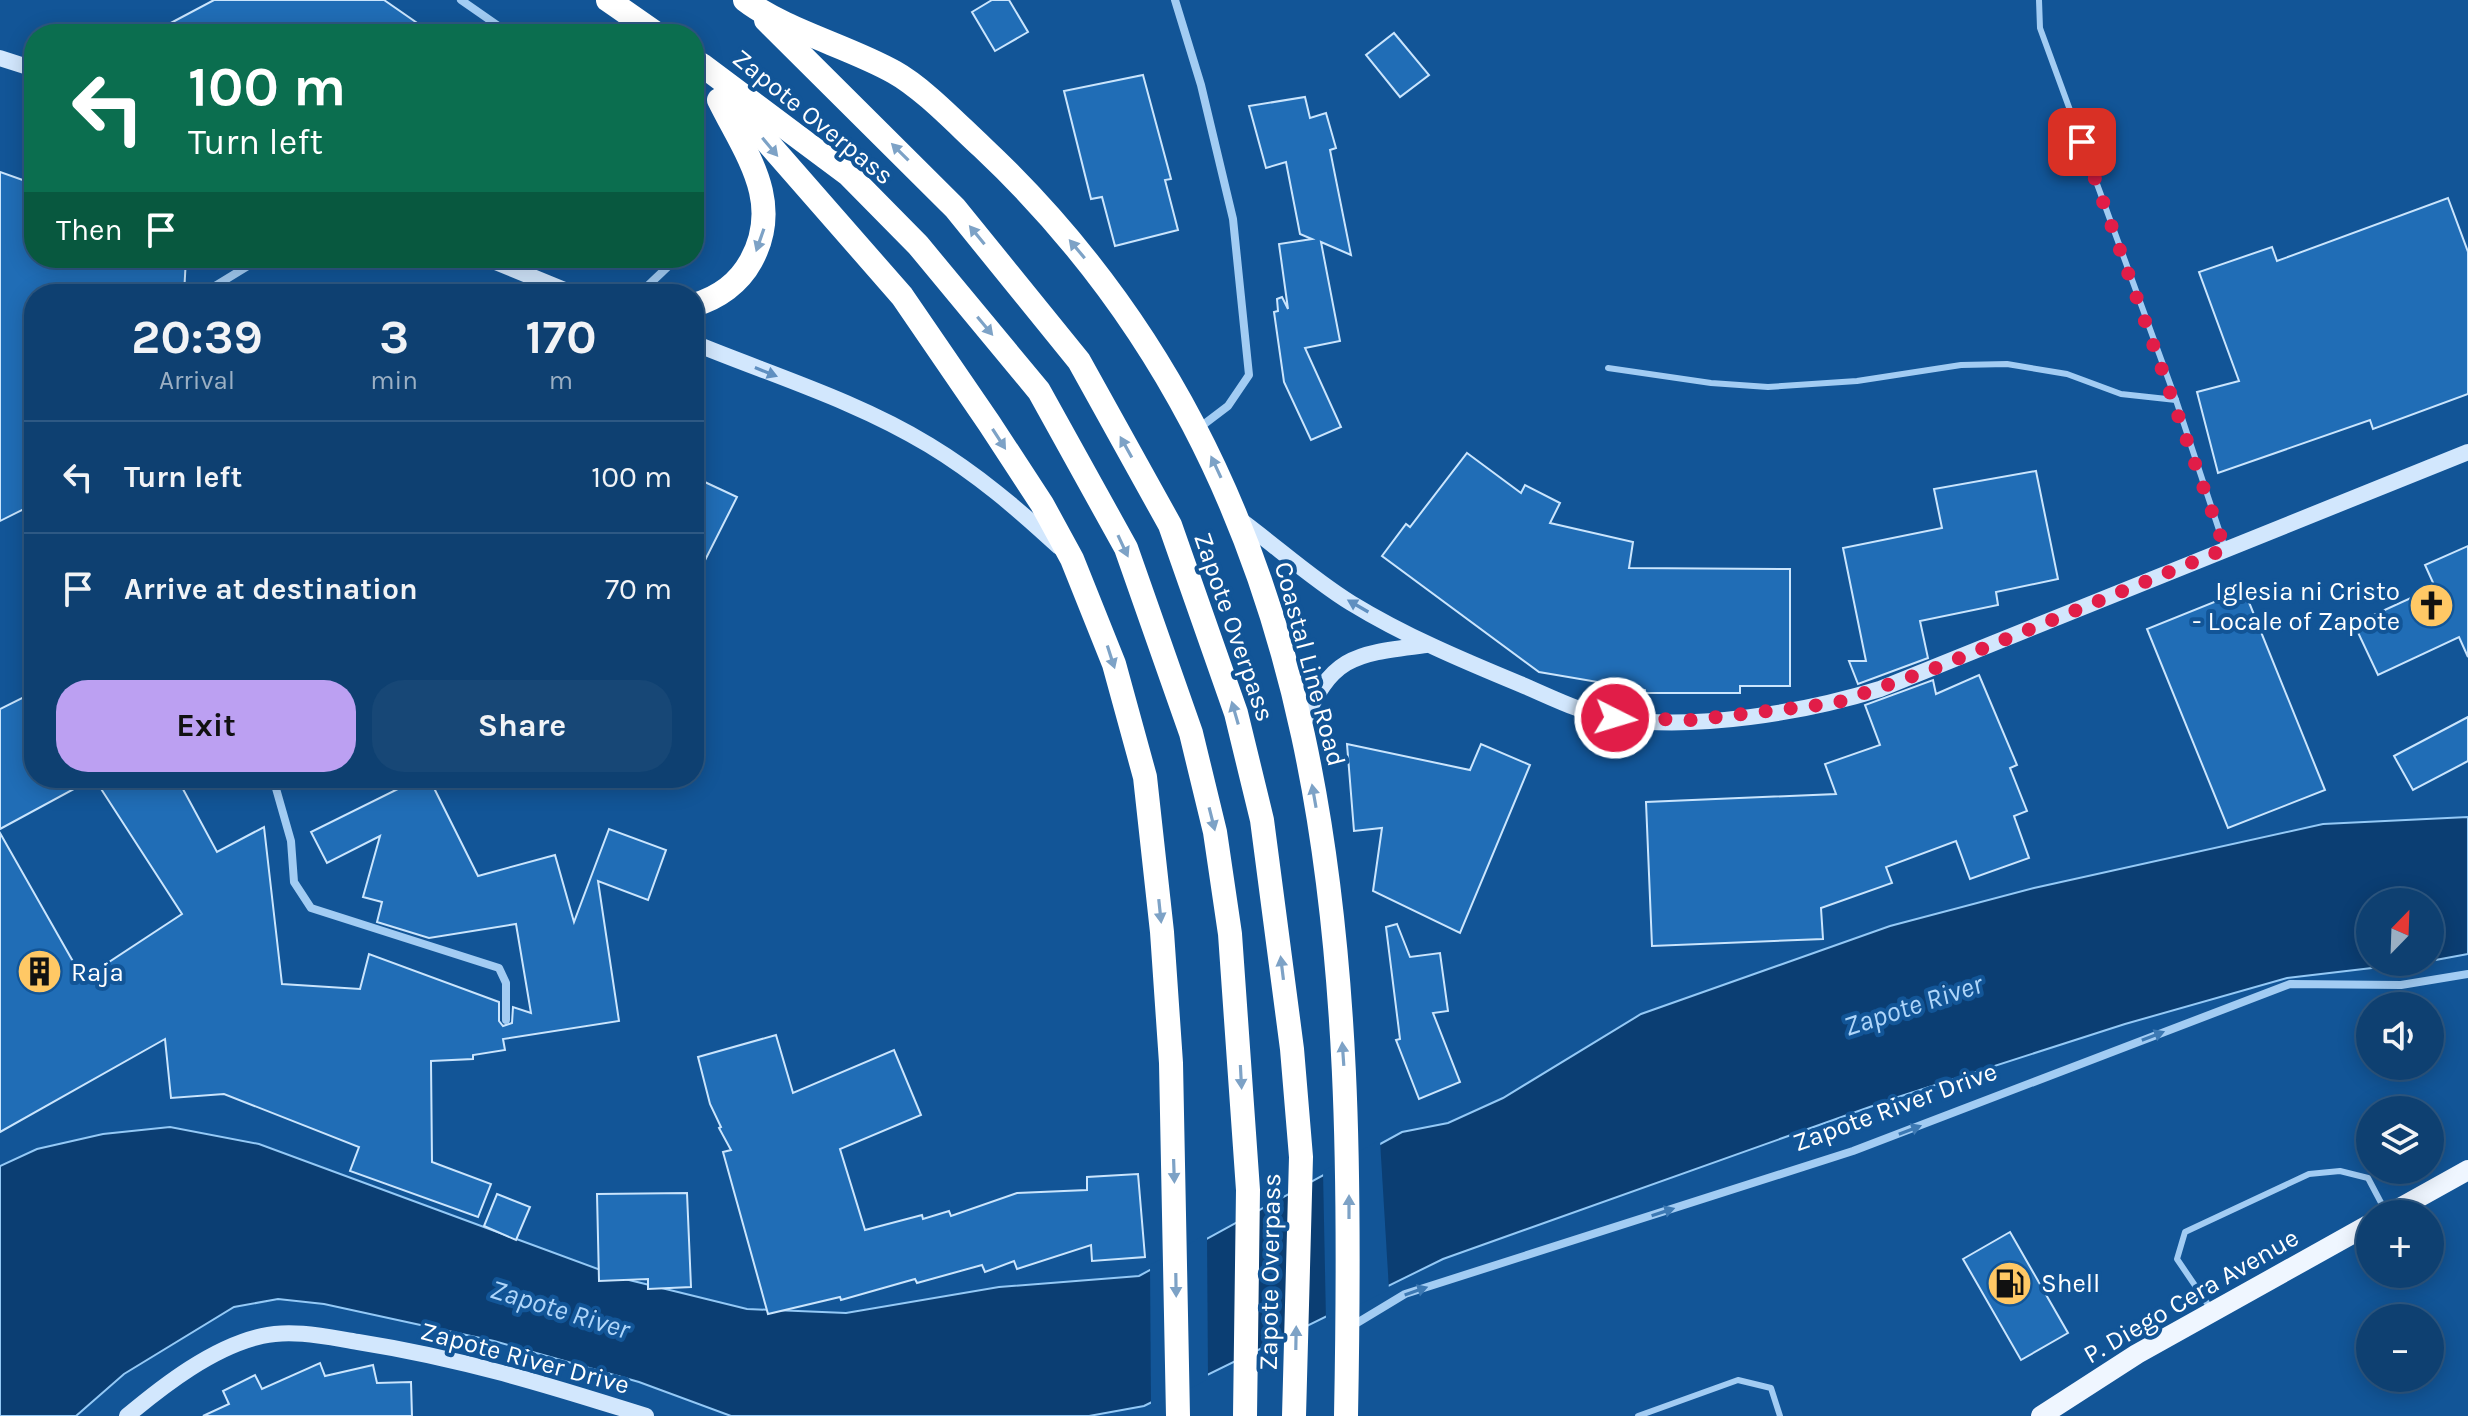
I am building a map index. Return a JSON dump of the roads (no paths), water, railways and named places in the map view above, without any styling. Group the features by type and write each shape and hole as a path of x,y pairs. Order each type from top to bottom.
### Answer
{"highway":[{"path":"608,0 643,24"},
{"name":"Coastal Line Road","path":"747,2 898,74 981,146 1040,205 1091,266 1131,321 1198,429 1239,519 1274,617 1302,727 1332,904 1348,1132 1346,1416"},
{"name":"Zapote Overpass","path":"747,2 955,208 1079,361 1170,525 1236,713 1262,820 1295,1080 1301,1157 1294,1416"},
{"name":"Zapote Overpass","path":"704,66 849,175 918,245 1039,391 1126,548 1191,733 1215,832 1230,934 1248,1190 1245,1416"},
{"path":"704,69 902,296 1034,493 1072,559 1114,664 1145,777 1162,932 1171,1063 1178,1416"},
{"path":"704,74 763,193 766,217 760,244 747,269 730,287 704,300"}],"main road":[{"path":"2413,1200 2468,1170"},
{"name":"P. Diego Cera Avenue","path":"2041,1416 2137,1354 2356,1232"}],"street":[{"path":"461,0 496,24"},
{"path":"1175,0 1201,85 1233,219 1249,375 1228,406 1198,429"},
{"path":"0,58 24,66"},
{"path":"218,284 245,268"},
{"path":"510,268 550,284"},
{"path":"650,284 666,268"},
{"path":"704,347 859,410 927,444 982,480 1072,559"},
{"path":"1239,519 1349,601 1426,645 1586,711 1615,718 1693,720 1836,703 1880,689 2468,452"},
{"path":"1302,727 1316,692 1341,664 1372,651 1426,645"},
{"path":"276,788 291,841 294,882 311,908 499,968 506,983 506,1020"},
{"name":"Zapote River Drive","path":"1349,1320 1405,1294 1853,1151 2290,984 2401,985 2468,974"},
{"name":"Zapote River Drive","path":"127,1416 157,1391 229,1348 262,1336 301,1333 443,1356 646,1416"}],"lane":[{"path":"2039,0 2040,28 2176,400 2225,549"},
{"path":"1608,368 1711,383 1768,387 1857,381 1961,365 2007,364 2067,374 2121,394 2176,400"},
{"path":"2213,1312 2177,1259 2185,1232 2309,1174 2340,1171 2368,1178 2380,1200"},
{"path":"1638,1416 1738,1380 1771,1388 1780,1416"}],"water":[{"name":"Zapote River","path":"2468,817 2468,954 2444,958 2444,888 2356,888 2356,970 2287,978 2125,1024 1895,1098 1443,1259 1144,1406 1089,1416 731,1416 639,1382 494,1341 324,1304 278,1299 234,1307 124,1374 76,1416 0,1416 0,1166 37,1149 103,1134 170,1127 259,1144 625,1279 747,1309 846,1313 999,1287 1139,1276 1402,1132 1448,1123 1503,1098 1641,1014 1890,926 2034,888 2323,824"}],"place":[{"name":"Iglesia ni Cristo - Locale of Zapote","path":"2431,606"},
{"name":"Raja","path":"40,972"},
{"name":"Shell","path":"2010,1283"}]}
